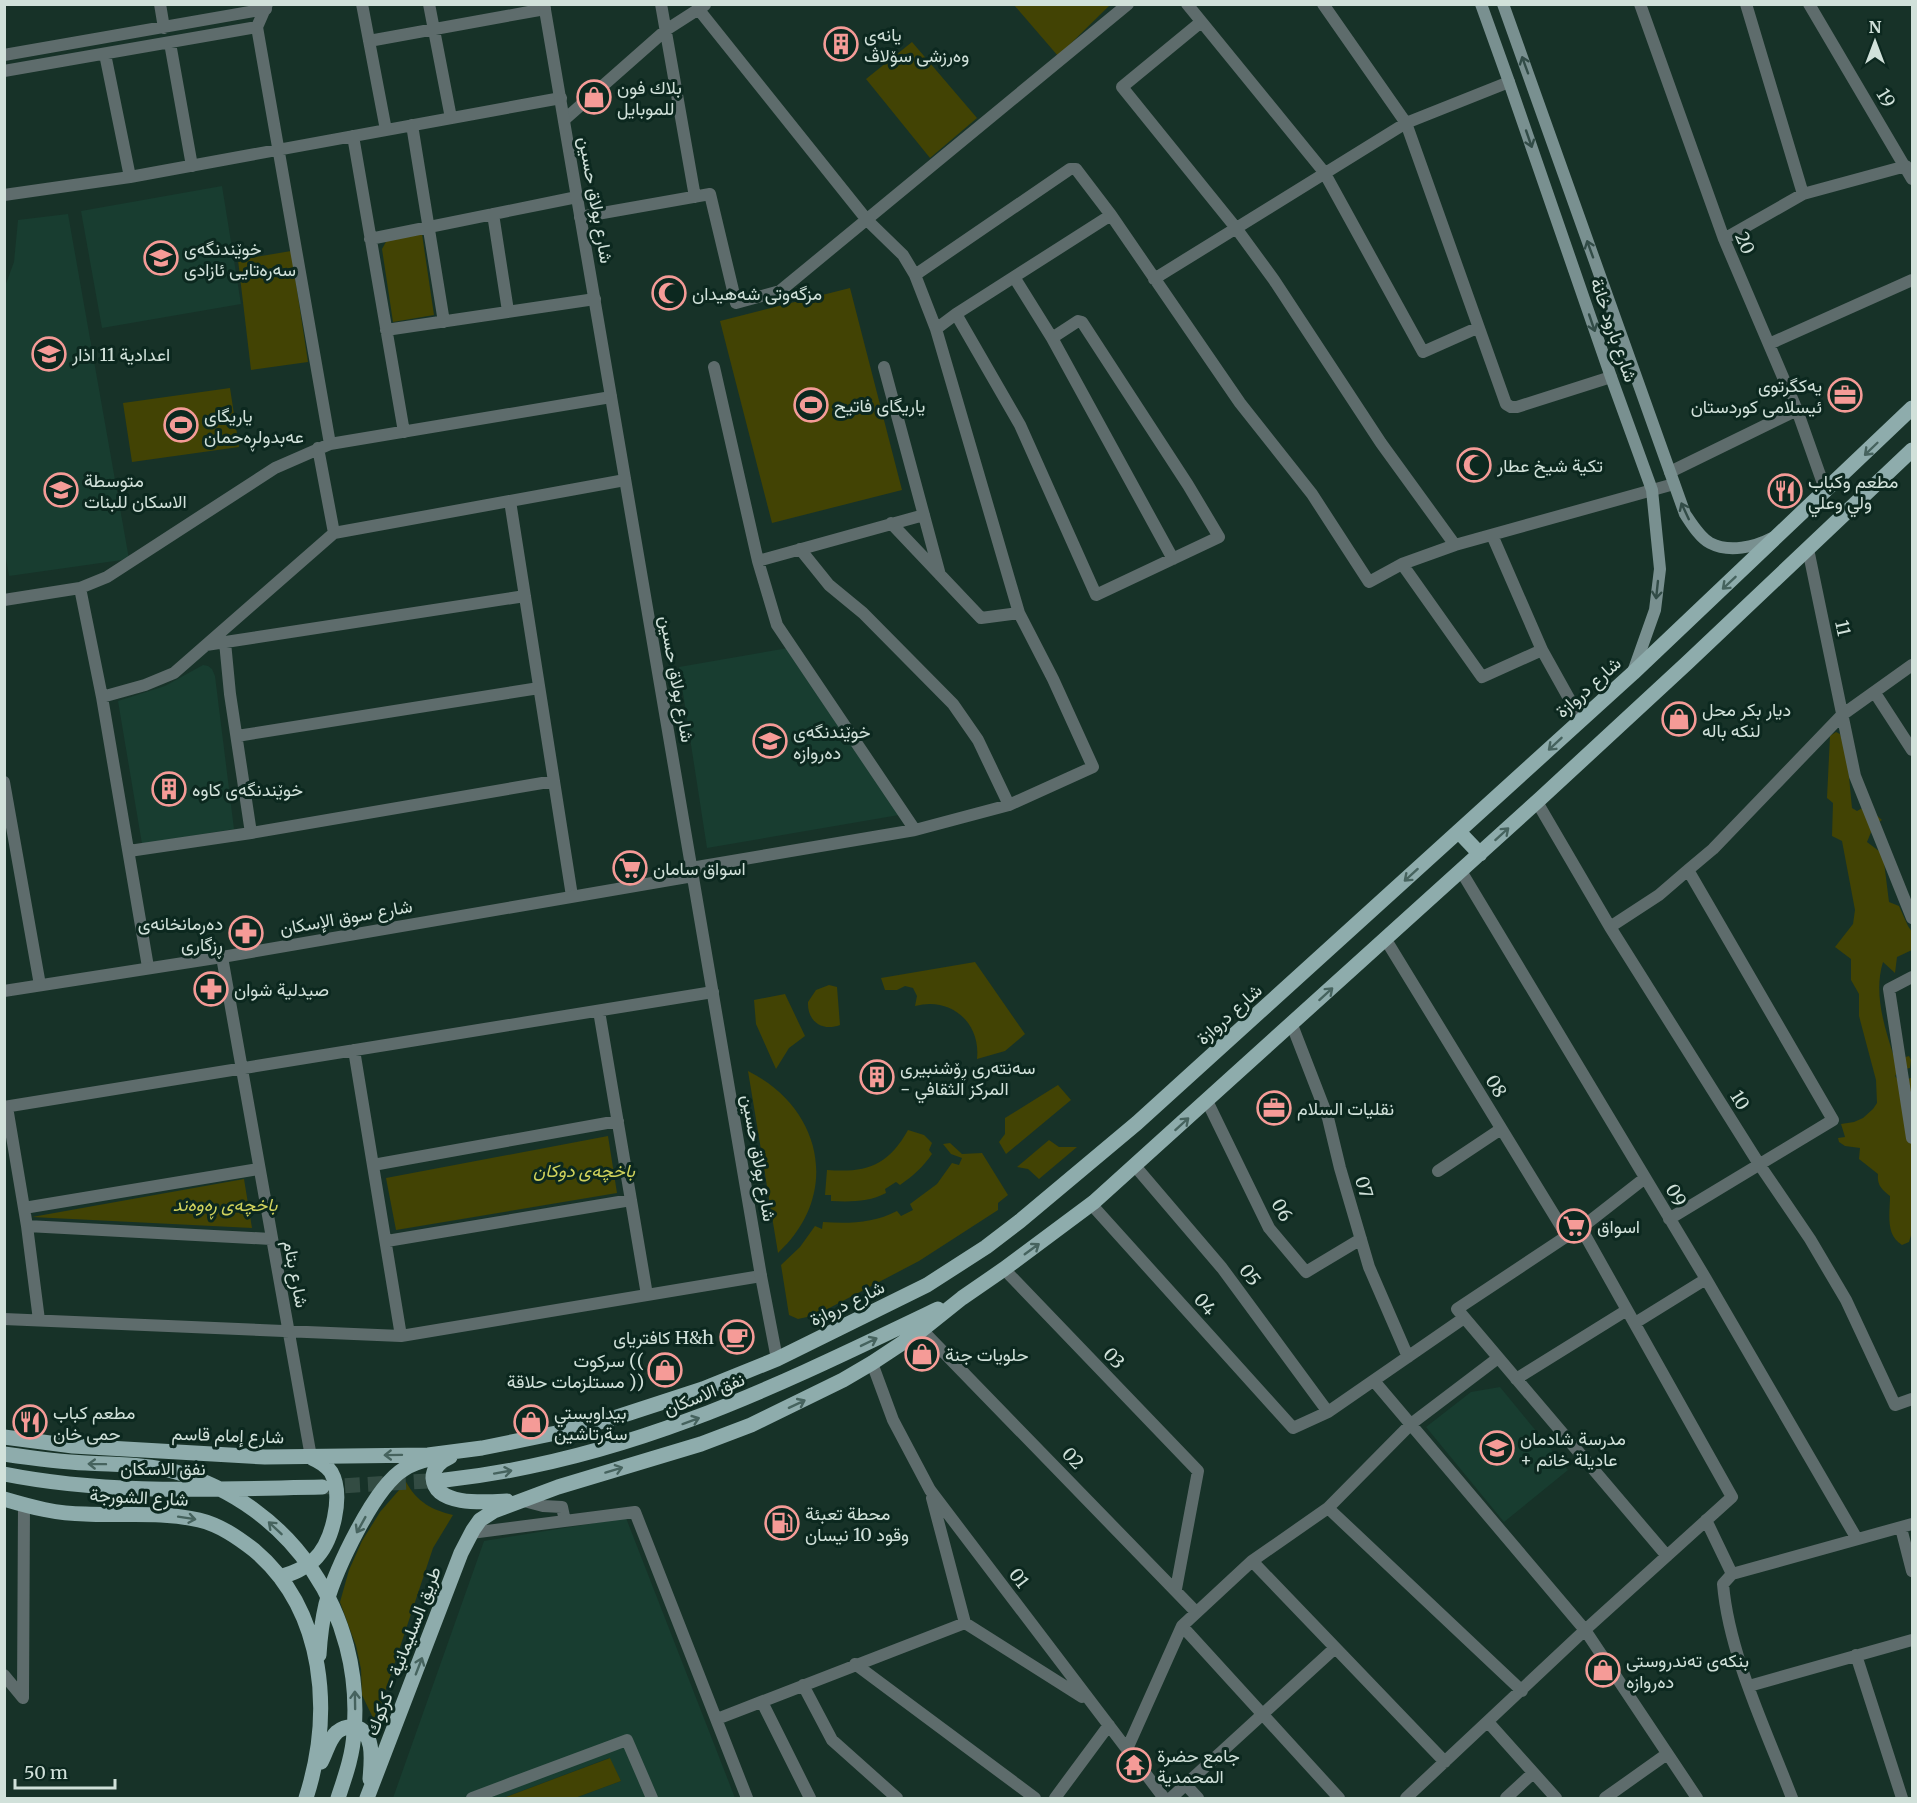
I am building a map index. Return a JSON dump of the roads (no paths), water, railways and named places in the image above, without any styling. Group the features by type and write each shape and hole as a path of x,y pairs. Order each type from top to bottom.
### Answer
{"main road":[{"name":"شارع بارود خانة","path":"1480,4 1652,490 1660,569 1655,610 1633,673"},
{"name":"شارع بارود خانة","path":"1503,4 1685,514 1710,543 1727,547 1745,547 1763,542 1786,530"},
{"name":"شارع دروازة","path":"451,1453 556,1433 646,1408 703,1389 777,1359 927,1285 986,1247 1146,1115 1459,832 1786,530 1912,408"},
{"path":"482,1448 441,1461 434,1475 437,1489 450,1497 464,1501 524,1501 558,1487 701,1444 751,1425 804,1401 872,1363 922,1330 1090,1204 1135,1166 1537,802 1912,450"},
{"path":"1459,832 1480,854"},
{"name":"نفق الاسكان","path":"445,1480 507,1472 555,1462 627,1443 679,1425 772,1388 962,1298"},
{"name":"شارع إمام قاسم","path":"4,1437 57,1444 171,1453 310,1457 451,1453"},
{"path":"318,1670 321,1632 331,1589 369,1512 391,1481 404,1468 451,1453"},
{"path":"4,1454 77,1463 137,1465 175,1472 206,1483 233,1497 258,1513 280,1532 309,1566 323,1588 343,1630 351,1656 355,1694 354,1735 338,1798"},
{"path":"280,1576 302,1569 315,1559 326,1543 332,1526 336,1501 333,1477 327,1467 310,1457"},
{"name":"نفق الاسكان","path":"4,1474 48,1482 125,1488 322,1487"},
{"name":"شارع الشورجة","path":"4,1499 72,1514 150,1514 201,1520 231,1533 263,1558 280,1576 295,1599 312,1643 318,1670 321,1727 307,1795"},
{"name":"طريق السليمانية - كركوك","path":"368,1798 461,1553 471,1533 480,1520 494,1511 524,1501"},
{"path":"307,1795 333,1737 340,1730 353,1727 363,1732 370,1749 372,1762 368,1798"}],"street":[{"path":"160,4 164,27"},
{"path":"362,4 386,130"},
{"path":"429,4 451,118"},
{"path":"661,4 695,197"},
{"path":"580,217 710,194 736,303 780,291 1128,4"},
{"path":"1187,4 1324,172 1423,352 1477,328"},
{"path":"1323,4 1406,123 1477,328 1506,404 1517,407 1611,377"},
{"name":"20","path":"1640,4 1724,239 1797,410 1826,492"},
{"path":"1746,4 1803,194"},
{"name":"19","path":"1809,4 1912,179"},
{"path":"4,55 266,7"},
{"path":"266,7 257,27 279,149 324,446 333,533"},
{"path":"369,40 434,30 545,7"},
{"name":"شارع بولاق حسين","path":"545,7 610,397 777,1359"},
{"path":"564,120 666,30 702,7 867,220 903,255 915,274 936,329 1019,613 981,618 891,523"},
{"path":"1201,22 1122,87 1236,228 1274,280 1382,443 1455,545"},
{"path":"4,71 257,27"},
{"path":"170,43 192,166"},
{"path":"105,54 130,177"},
{"path":"1154,279 1406,123 1509,82"},
{"path":"4,195 130,177 561,98"},
{"path":"412,125 444,322"},
{"path":"353,136 404,432"},
{"path":"1724,239 1803,194 1906,166"},
{"path":"915,274 1070,170 1076,169 1111,215 1240,403 1312,494 1369,582 1402,564 1455,545 1652,490 1797,410"},
{"path":"370,239 577,197"},
{"path":"493,214 508,311"},
{"path":"936,329 1111,215"},
{"path":"1014,277 1052,338 1173,560"},
{"path":"1769,344 1912,280"},
{"path":"386,330 595,299"},
{"path":"956,314 1020,425 1096,595 1219,537 1165,448 1082,322 1078,321 1052,338"},
{"path":"714,367 758,561 777,625 915,830"},
{"path":"884,368 940,575"},
{"path":"4,600 80,588 107,578 275,468 324,446 610,397"},
{"path":"102,697 145,685 174,673 333,533 625,480"},
{"path":"510,501 572,896"},
{"path":"758,561 924,515"},
{"path":"1492,535 1542,650 1581,720"},
{"path":"800,549 829,585 863,613 953,704 978,740 1009,805"},
{"name":"11","path":"1808,549 1855,776 1912,918"},
{"path":"1402,564 1482,677 1542,650"},
{"path":"80,588 102,697 148,967"},
{"path":"205,645 525,596"},
{"name":"شارع سوق الإسكان","path":"4,991 222,957 572,896 915,830 1009,805 1093,766 1053,679 1019,613"},
{"path":"225,642 251,833"},
{"path":"1610,927 1659,896 1713,849 1842,715 1912,665"},
{"path":"237,736 539,688"},
{"path":"1875,693 1912,750"},
{"path":"129,851 251,833 554,781"},
{"path":"4,782 40,985"},
{"name":"10","path":"1537,802 1610,927 1759,1164 1810,1239 1846,1300 1894,1405 1912,1399"},
{"path":"1670,1219 1833,1120 1688,870"},
{"name":"09","path":"1461,871 1670,1219 1857,1539"},
{"name":"08","path":"1386,940 1567,1236"},
{"name":"شارع بتام","path":"222,957 310,1457"},
{"path":"1912,977 1889,989 1912,1138"},
{"path":"39,1320 27,1226 6,1107 713,992"},
{"path":"599,1011 647,1295"},
{"name":"07","path":"1292,1025 1328,1118 1369,1267 1408,1357"},
{"path":"354,1050 401,1336"},
{"name":"06","path":"1207,1101 1269,1228 1306,1272 1360,1239"},
{"path":"373,1165 618,1121"},
{"path":"1438,1171 1501,1129"},
{"name":"05","path":"1135,1166 1222,1268 1328,1412"},
{"path":"24,1208 258,1169"},
{"path":"1645,1178 1581,1228 1457,1309 1667,1556"},
{"path":"387,1241 631,1200"},
{"name":"04","path":"1090,1204 1293,1428 1328,1412"},
{"path":"27,1226 271,1239"},
{"path":"1406,1798 1585,1630 1732,1497 1581,1228"},
{"name":"03","path":"1004,1269 1198,1471 1176,1589"},
{"path":"4,1318 401,1336 761,1276"},
{"path":"1635,1323 1706,1280"},
{"path":"1516,1379 1628,1310"},
{"path":"1328,1412 1464,1318"},
{"name":"02","path":"922,1330 1197,1612"},
{"path":"1127,1749 1182,1626 1252,1561 1328,1508 1411,1424 1498,1358"},
{"name":"01","path":"872,1363 893,1420 930,1490 1164,1798"},
{"path":"1374,1381 1585,1630 1697,1798"},
{"path":"930,1490 965,1623 1090,1702"},
{"path":"524,1501 543,1506 562,1507 565,1521"},
{"path":"4,1675 23,1698 24,1505"},
{"path":"1328,1508 1522,1691"},
{"path":"471,1533 635,1512 747,1798"},
{"path":"1706,1520 1732,1574"},
{"path":"1792,1798 1749,1686 1725,1613 1723,1584 1732,1574 1907,1526 1912,1571"},
{"path":"1252,1561 1445,1762"},
{"path":"717,1719 965,1623"},
{"path":"1182,1626 1339,1798"},
{"path":"1749,1686 1912,1640"},
{"path":"1171,1798 1335,1648"},
{"path":"1856,1655 1902,1798"},
{"path":"855,1664 1035,1798"},
{"path":"803,1685 832,1740 897,1798"},
{"path":"762,1702 810,1798"},
{"path":"1488,1722 1556,1798"},
{"path":"1055,1798 1109,1725"},
{"path":"472,1798 627,1740 652,1798"},
{"path":"1605,1798 1666,1754"},
{"path":"1506,1798 1533,1773"},
{"path":"1186,1785 1198,1798"}],"tunnel":[{"path":"322,1487 445,1480"}],"place":[{"name":"یانەی وەرزشی سۆلاڤ","path":"841,44"},
{"name":"بلاك فون للموبايل","path":"594,97"},
{"name":"خوێندنگەی سەرەتایی ئازادی","path":"161,258"},
{"name":"مزگەوتی شەهیدان","path":"669,293"},
{"name":"اعدادية 11 اذار","path":"49,354"},
{"name":"یەکگرتوی ئیسلامی کوردستان","path":"1845,395"},
{"name":"یاریگای فاتیح","path":"811,405"},
{"name":"یاریگای عەبدولڕەحمان","path":"181,425"},
{"name":"تكية شيخ عطار","path":"1474,465"},
{"name":"متوسطة الاسكان للبنات","path":"61,490"},
{"name":"مطعم وكباب ولي وعلي","path":"1785,491"},
{"name":"ديار بكر محل لنكه باله","path":"1679,719"},
{"name":"خوێندنگەی دەروازە","path":"770,741"},
{"name":"خوێندنگەی کاوە","path":"169,789"},
{"name":"اسواق سامان","path":"630,868"},
{"name":"دەرمانخانەی ڕزگاری","path":"246,933"},
{"name":"صيدلية شوان","path":"211,989"},
{"name":"سەنتەری ڕۆشنبیری - المرکز الثقافي","path":"877,1077"},
{"name":"نقليات السلام","path":"1274,1108"},
{"name":"اسواق","path":"1574,1226"},
{"name":"کافتریای H&h","path":"737,1337"},
{"name":"حلویات جنة","path":"922,1354"},
{"name":"سركوت (( مستلزمات حلاقة ))","path":"665,1370"},
{"name":"مطعم كباب حمى خان","path":"30,1422"},
{"name":"بيداويستي سةرتاشين","path":"531,1422"},
{"name":"مدرسة شادمان + عاديلة خانم","path":"1497,1448"},
{"name":"محطة تعبئة وقود 10 نيسان","path":"782,1523"},
{"name":"بنکەی تەندروستی دەروازە","path":"1603,1670"},
{"name":"جامع حضرة المحمدية","path":"1134,1765"}],"park label":[{"name":"باخچەی دوکان","path":"584,1170"},
{"name":"باخچەی ڕەوەند","path":"225,1204"}]}
